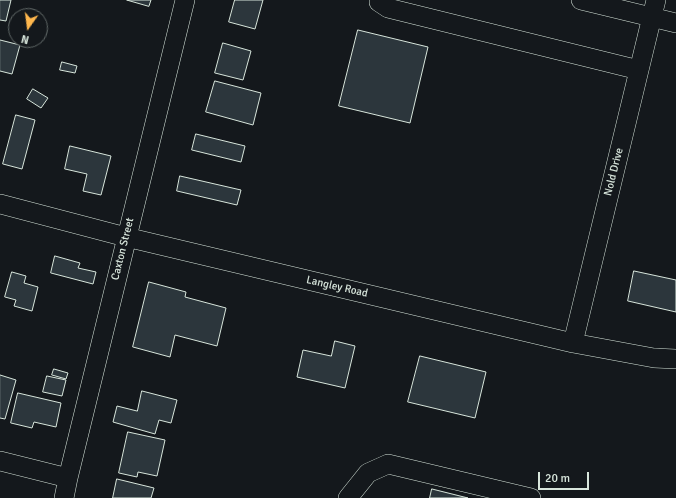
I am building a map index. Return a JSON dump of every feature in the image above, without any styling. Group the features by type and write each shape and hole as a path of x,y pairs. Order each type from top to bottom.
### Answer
{"street":[{"name":"Caxton Street","path":"64,498 184,0"},
{"path":"379,0 379,2 388,8 639,70"},
{"path":"581,0 654,9 676,23"},
{"name":"Nold Drive","path":"573,343 654,9"},
{"name":"Langley Road","path":"0,204 126,237 573,343 654,358 676,359"},
{"path":"0,461 68,478"},
{"path":"348,498 368,473 388,464 531,498"}],"building":[{"path":"0,0 11,0 6,21 0,20"},
{"path":"127,0 151,0 149,6"},
{"path":"235,0 263,0 255,29 229,22"},
{"path":"358,30 428,47 410,123 339,106"},
{"path":"0,40 8,42 8,48 19,48 12,74 0,71"},
{"path":"223,43 251,51 243,80 215,73"},
{"path":"62,62 77,66 75,73 60,70"},
{"path":"215,81 261,93 253,125 206,112"},
{"path":"33,89 48,98 41,108 27,99"},
{"path":"16,115 35,120 22,169 3,164"},
{"path":"196,134 245,146 241,162 192,150"},
{"path":"70,146 111,156 101,195 83,191 87,174 65,169"},
{"path":"180,176 241,190 237,205 177,191"},
{"path":"55,256 80,263 78,268 96,272 93,284 51,273"},
{"path":"634,271 676,280 676,312 628,301"},
{"path":"12,272 26,276 24,283 38,287 32,311 14,306 16,300 5,297"},
{"path":"149,282 186,292 185,297 226,308 217,346 175,335 170,357 133,347"},
{"path":"335,341 355,346 345,388 297,377 303,350 331,356"},
{"path":"420,356 486,372 475,418 408,402"},
{"path":"54,369 68,373 66,379 52,375"},
{"path":"0,375 16,380 5,419 0,418"},
{"path":"47,376 66,380 62,396 43,392"},
{"path":"142,391 177,400 171,423 159,420 155,434 113,422 117,406 137,411"},
{"path":"18,393 61,403 56,427 34,422 32,428 11,423"},
{"path":"128,432 165,440 157,476 138,472 137,477 119,473"},
{"path":"117,479 154,488 151,498 113,498"},
{"path":"432,489 468,498 430,498"}]}
